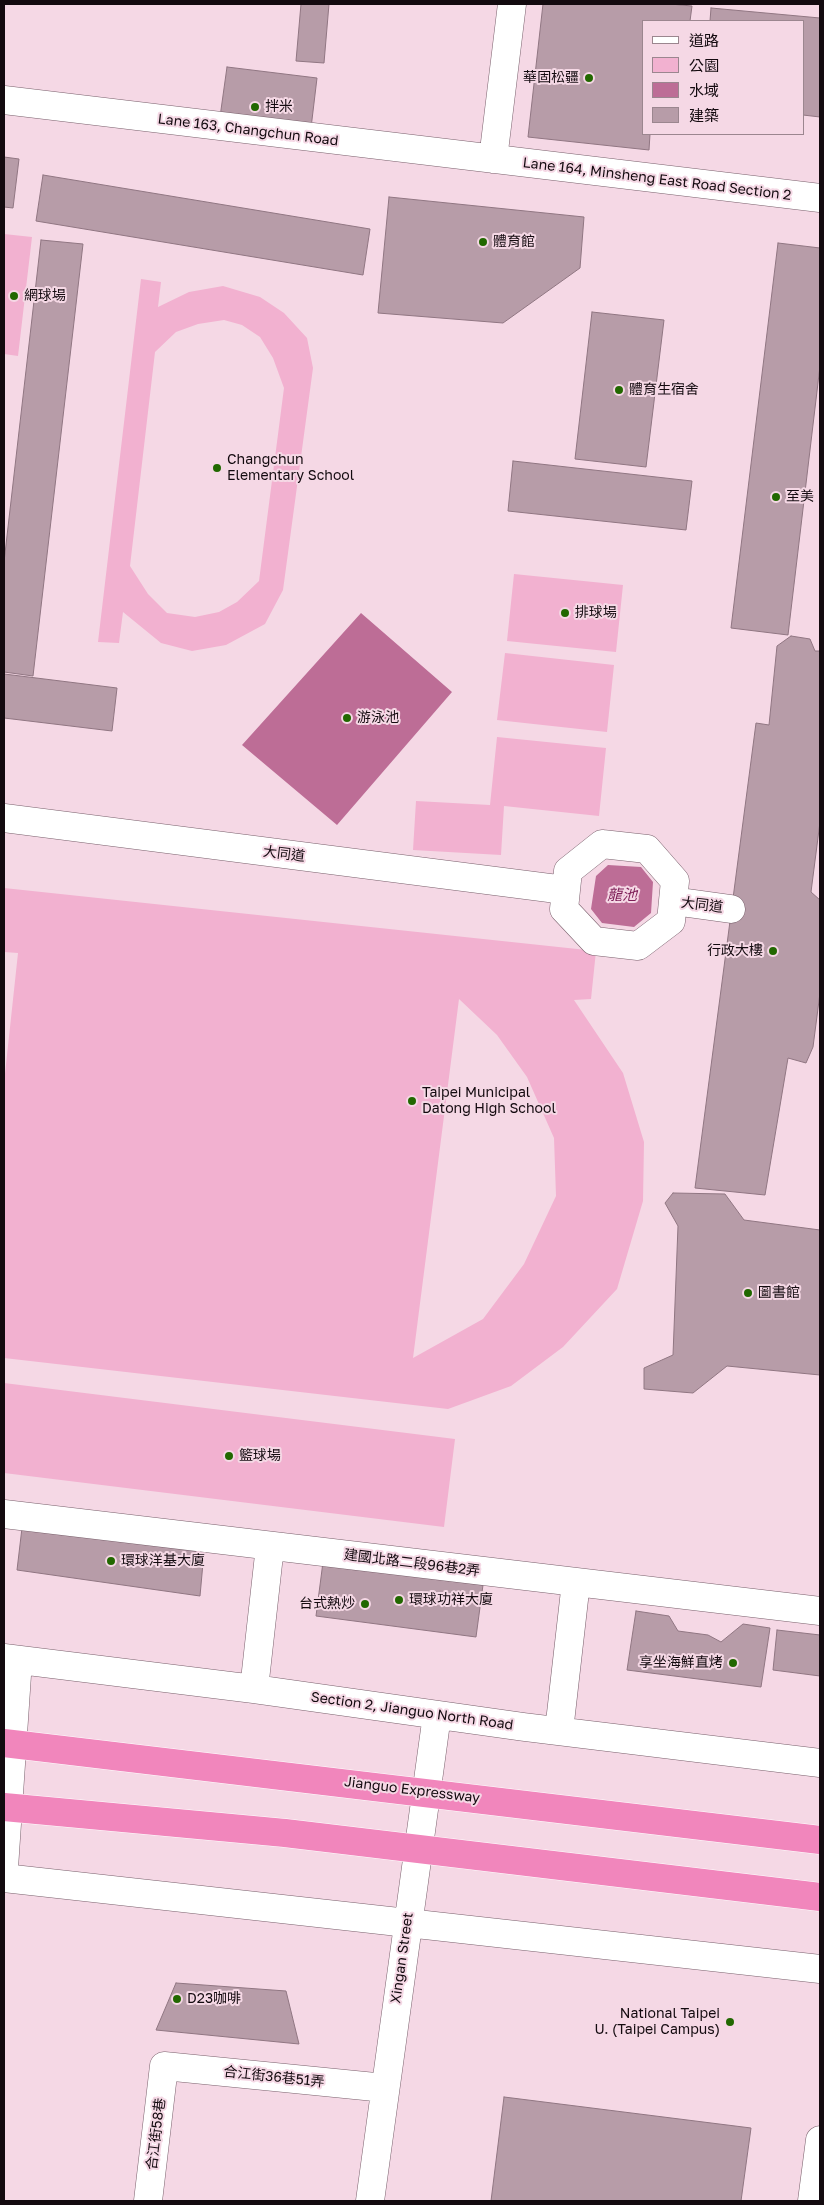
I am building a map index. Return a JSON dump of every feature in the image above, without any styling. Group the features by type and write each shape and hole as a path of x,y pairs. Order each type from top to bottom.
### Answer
{"highway":[{"name":"Jianguo Expressway","path":"4,1743 820,1840"},
{"path":"4,1807 285,1833 820,1897"}],"street":[{"path":"493,159 512,4"},
{"name":"Lane 163, Changchun Road","path":"4,100 493,159"},
{"name":"Lane 164, Minsheng East Road Section 2","path":"493,159 820,198"},
{"name":"大同道","path":"4,818 565,890"},
{"name":"大同道","path":"602,844 647,849 675,881 671,921 638,946 594,941 564,910 565,890 568,871 602,844"},
{"name":"大同道","path":"673,901 732,908"},
{"name":"建國北路二段96巷2弄","path":"4,1514 820,1611"},
{"path":"254,1689 270,1546"},
{"path":"559,1732 576,1582"},
{"path":"4,1868 11,1659"},
{"name":"Section 2, Jianguo North Road","path":"11,1659 254,1689 559,1732 820,1763"},
{"name":"Xingan Street","path":"370,2201 437,1715"},
{"path":"4,1878 820,1969"},
{"name":"合江街36巷51弄","path":"164,2066 385,2088"},
{"name":"合江街58巷","path":"148,2201 164,2066"},
{"path":"812,2201 820,2140"}],"green space":[{"name":"網球場","path":"4,234 32,237 18,356 4,354"},
{"path":"141,279 161,282 158,307 189,292 223,286 260,297 284,313 307,338 313,368 283,590 265,624 226,645 192,651 161,643 123,612 119,643 98,642","holes":["224,320 242,325 260,337 273,358 284,388 259,581 237,602 219,612 195,617 167,613 148,594 130,566 155,352 176,332 198,324"]},
{"name":"排球場","path":"514,574 623,585 616,652 507,641"},
{"name":"排球場","path":"505,653 614,665 607,732 497,720"},
{"path":"497,737 606,748 599,816 504,806 501,855 413,850 416,801 490,805"},
{"path":"4,888 596,951 591,999 574,1000 623,1073 644,1142 643,1201 617,1289 563,1347 511,1386 448,1409 4,1358 4,1083 18,953 4,952","holes":["459,999 497,1035 527,1077 554,1138 556,1196 524,1264 483,1319 413,1358"]},
{"name":"籃球場","path":"4,1383 455,1439 444,1527 4,1473"}],"water":[{"name":"游泳池","path":"361,613 452,692 337,825 242,745"},
{"name":"龍池","path":"608,865 641,867 653,882 651,913 634,927 602,923 591,909 596,876"}],"building":[{"path":"301,4 329,4 324,63 296,61"},
{"name":"華固松疆","path":"543,4 670,4 692,6 690,20 642,20 642,135 650,135 649,150 528,137"},
{"path":"711,8 820,18 820,117 804,115 804,20 710,20"},
{"path":"227,67 317,78 311,128 220,117"},
{"path":"4,157 19,159 13,208 4,207"},
{"path":"43,175 370,229 363,275 36,221"},
{"name":"體育館","path":"389,197 584,217 580,268 503,323 378,313"},
{"path":"41,240 83,244 33,676 4,672 4,562"},
{"name":"至美","path":"778,243 820,248 820,366 788,635 731,628"},
{"name":"體育生宿舍","path":"592,312 664,320 646,467 575,459"},
{"path":"513,461 692,481 686,530 508,511"},
{"name":"行政大樓","path":"791,636 810,639 815,651 820,651 820,822 811,892 820,900 820,993 813,1047 806,1063 788,1058 765,1195 695,1188 756,723 769,725 777,646"},
{"path":"4,674 117,688 112,731 4,718"},
{"name":"圖書館","path":"673,1193 725,1194 744,1220 820,1230 820,1375 727,1366 693,1393 644,1389 644,1368 673,1355 678,1226 665,1203"},
{"name":"環球洋基大廈","path":"22,1528 204,1552 200,1596 17,1570"},
{"name":"環球功祥大廈","path":"323,1562 483,1585 476,1637 316,1616"},
{"path":"636,1611 669,1616 678,1631 708,1635 721,1642 743,1624 770,1628 761,1687 627,1670"},
{"path":"777,1630 820,1635 820,1676 773,1670"},
{"path":"176,1983 286,1991 299,2044 156,2030"},
{"path":"504,2097 751,2128 741,2201 491,2201"}],"place":[{"name":"華固松疆","path":"589,78"},
{"name":"拌米","path":"255,107"},
{"name":"體育館","path":"483,242"},
{"name":"網球場","path":"14,296"},
{"name":"體育生宿舍","path":"619,390"},
{"name":"Changchun Elementary School","path":"217,468"},
{"name":"至美","path":"776,497"},
{"name":"排球場","path":"565,613"},
{"name":"游泳池","path":"347,718"},
{"name":"行政大樓","path":"773,951"},
{"name":"Taipei Municipal Datong High School","path":"412,1101"},
{"name":"圖書館","path":"748,1293"},
{"name":"籃球場","path":"229,1456"},
{"name":"環球洋基大廈","path":"111,1561"},
{"name":"環球功祥大廈","path":"399,1600"},
{"name":"台式熱炒","path":"365,1604"},
{"name":"享坐海鮮直烤","path":"733,1663"},
{"name":"D23咖啡","path":"177,1999"},
{"name":"National Taipei U. (Taipei Campus)","path":"730,2022"}]}
